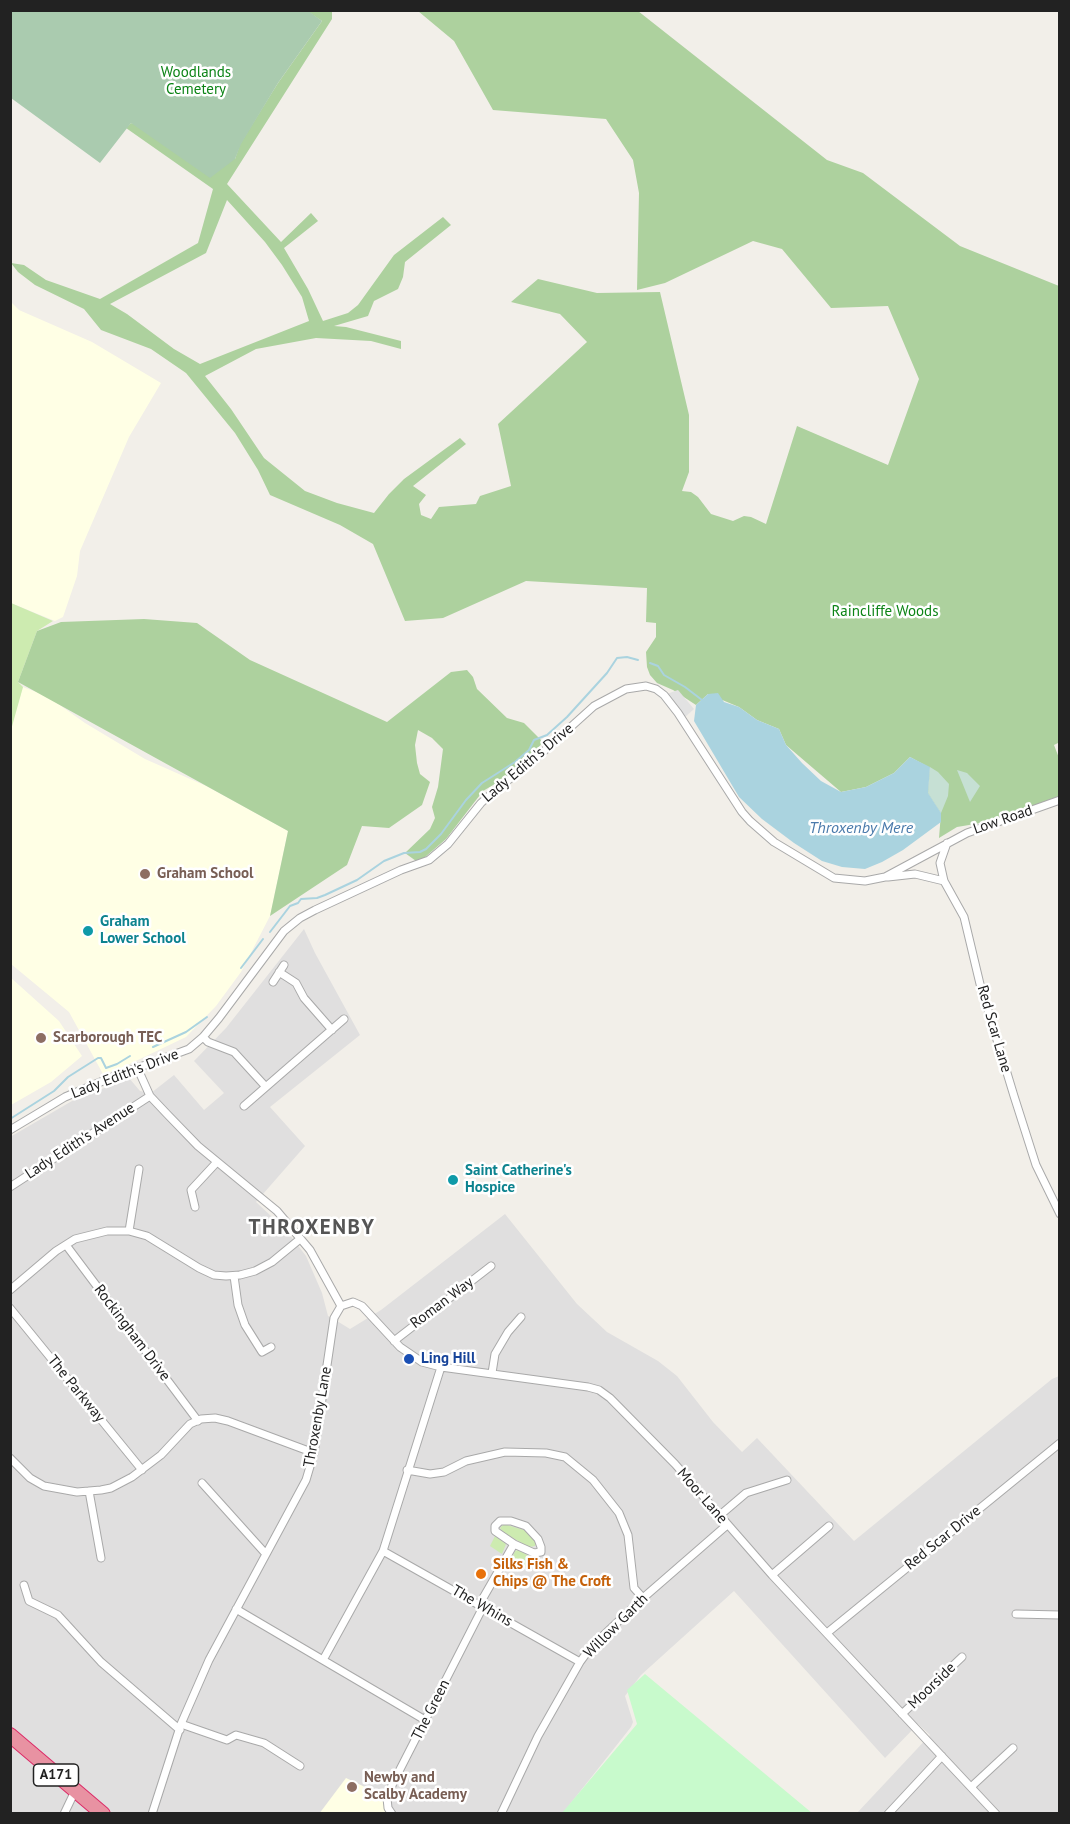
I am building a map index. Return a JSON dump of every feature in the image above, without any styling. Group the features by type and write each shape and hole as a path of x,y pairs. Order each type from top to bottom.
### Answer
{"highway":[{"name":"A171","path":"10,1736 103,1814"}],"street":[{"name":"Lady Edith's Drive","path":"10,1130 65,1097 137,1067 189,1049 219,1018 284,930 315,910 401,870 429,860 448,844 481,803 498,788 533,761 594,706 626,689 646,686 664,695 742,812 774,842 834,878 865,882 885,877 947,843"},
{"name":"Low Road","path":"947,843 966,833 1059,800"},
{"name":"Red Scar Lane","path":"947,843 940,863 944,881 964,917 991,1024 1036,1165 1059,1215"},
{"path":"885,877 915,874 944,881"},
{"path":"273,982 284,965"},
{"path":"279,972 296,983 304,998 332,1030"},
{"path":"244,1106 344,1019"},
{"path":"203,1037 208,1042 234,1052 266,1087"},
{"path":"137,1067 150,1096 198,1146 277,1211 310,1250 341,1306"},
{"name":"Lady Edith's Avenue","path":"10,1187 150,1096"},
{"path":"195,1207 191,1190 217,1162"},
{"path":"129,1231 138,1169"},
{"path":"10,1290 66,1245 90,1234 107,1231 129,1231 147,1236 214,1275 234,1276 249,1274 262,1267 300,1239"},
{"name":"Rockingham Drive","path":"66,1245 198,1421"},
{"name":"Roman Way","path":"394,1341 491,1265"},
{"path":"234,1276 241,1315 262,1352 271,1347"},
{"name":"Moor Lane","path":"341,1306 353,1302 362,1306 394,1341 411,1356 423,1362 441,1367 599,1390 656,1444 726,1525 996,1814"},
{"name":"Throxenby Lane","path":"152,1814 181,1727 209,1660 306,1480 314,1453 334,1318 341,1306"},
{"name":"The Parkway","path":"10,1308 142,1470"},
{"path":"492,1373 495,1354 508,1332 522,1317"},
{"path":"323,1660 383,1551 441,1367"},
{"path":"10,1458 30,1478 44,1486 68,1491 111,1488 132,1477 161,1455 185,1429 198,1421 221,1419 314,1453"},
{"name":"Red Scar Drive","path":"827,1633 1059,1443"},
{"path":"407,1470 444,1472 466,1461 505,1452 540,1453 565,1457 593,1480 619,1513 628,1535 634,1588 643,1598"},
{"path":"719,1516 746,1493 787,1480"},
{"path":"202,1483 265,1553"},
{"path":"89,1491 101,1558"},
{"path":"500,1521 510,1521 526,1526 538,1539 541,1552 534,1553 514,1544 495,1532 495,1526 500,1521"},
{"name":"Willow Garth","path":"501,1814 538,1736 591,1647 726,1525"},
{"path":"772,1575 829,1526"},
{"name":"The Green","path":"392,1814 388,1808 387,1798 393,1783 514,1544"},
{"name":"The Whins","path":"383,1551 580,1662"},
{"path":"24,1585 29,1601 58,1615 101,1662 181,1727 227,1740 236,1736 264,1743 300,1766"},
{"path":"236,1610 425,1720"},
{"path":"1016,1614 1059,1615"},
{"name":"Moorside","path":"902,1714 962,1657"},
{"path":"971,1787 1013,1748"},
{"path":"888,1814 942,1756"},
{"path":"64,1814 75,1791"}],"shaded area":[{"path":"11,302 19,310 92,342 161,383 129,437 80,551 77,576 63,617 55,621 11,603"},
{"name":"Graham School","path":"23,687 47,696 85,723 145,759 206,786 288,831 270,916 241,972 216,1006 186,1037 119,1069 103,1074 69,1012 11,964 10,730"},
{"path":"678,690 694,709 684,718 664,695"},
{"path":"930,767 949,784 948,796 941,813 928,793"},
{"path":"957,770 967,773 980,786 970,802"},
{"path":"304,929 360,1035 270,1107 305,1146 256,1202 286,1230 306,1256 322,1293 328,1316 350,1329 381,1310 505,1214 577,1304 607,1332 658,1361 677,1376 713,1422 742,1452 757,1438 854,1541 1052,1379 1059,1376 1059,1813 857,1813 930,1735 918,1724 885,1758 734,1591 641,1675 625,1696 633,1722 631,1727 563,1813 11,1813 10,1137 72,1101 129,1078 140,1091 151,1093 174,1075 204,1110 224,1093 194,1061 226,1028"},
{"name":"Scarborough TEC","path":"10,977 59,1021 82,1056 51,1082 11,1105"},
{"name":"Newby and Scalby Academy","path":"346,1778 384,1796 386,1813 319,1814"}],"green space":[{"name":"Woodlands Cemetery","path":"307,10 322,21 278,83 241,144 235,159 210,178 131,123 100,163 11,98 11,11"},
{"name":"Raincliffe Woods","path":"307,11 332,11 332,19 227,184 281,242 311,213 318,221 284,248 308,289 323,321 348,313 358,305 394,255 443,217 451,225 405,262 403,277 398,289 374,301 368,316 334,326 401,341 401,349 371,341 316,338 256,349 205,376 231,409 264,458 305,491 337,503 374,513 404,479 460,438 466,444 413,486 426,495 419,504 421,515 431,519 439,507 476,504 480,496 511,486 498,424 587,342 560,314 511,302 538,279 597,293 660,292 689,415 689,472 682,491 691,492 698,497 711,514 733,521 744,516 766,524 797,426 888,465 919,379 888,306 831,308 782,249 753,241 665,283 637,290 639,193 633,160 606,119 493,110 454,41 418,11 638,11 827,160 863,173 960,246 1059,286 1060,742 1054,745 1059,758 1059,796 993,821 957,827 939,838 941,813 928,793 930,768 910,757 894,773 866,787 841,792 786,745 779,729 757,720 739,707 708,694 696,705 657,683 647,667 646,652 656,637 656,623 646,622 647,588 526,581 443,618 405,621 373,544 340,525 270,495 258,470 235,433 186,373 151,349 101,330 84,309 35,285 18,272 11,263 24,265 46,280 100,299 198,243 213,189 126,128 131,123 235,159 240,144 278,83 322,21","holes":["227,200 265,242 302,297 309,321 200,364 174,349 110,304 206,253"]},
{"path":"11,603 53,621 37,631 18,682 23,687 11,730"},
{"path":"144,619 197,623 250,660 387,722 451,672 467,670 473,677 477,689 507,718 524,723 543,742 528,760 510,775 483,791 446,839 424,858 416,861 405,853 430,829 435,818 432,807 438,787 443,749 432,738 418,730 415,745 417,763 420,774 430,782 422,805 389,828 362,826 347,865 270,916 288,831 18,682 37,631 61,622"},
{"path":"504,1524 527,1531 532,1535 535,1546 529,1547 504,1533 500,1528"},
{"path":"495,1536 506,1544 502,1554 490,1546"},
{"path":"518,1550 533,1558 527,1569 511,1561 515,1551"},
{"path":"645,1674 812,1813 562,1813 637,1724 627,1690"}],"water":[{"name":"Throxenby Mere","path":"718,693 724,702 739,707 757,720 779,729 786,745 802,763 821,781 841,792 866,787 894,773 910,757 930,767 928,793 941,813 941,822 903,850 865,869 842,867 822,861 762,819 739,797 694,721 696,705 708,694"}],"waterway":[{"path":"270,932 290,906 301,899 325,895 357,880 384,861 404,853 420,852 426,849 482,783 515,762 529,750 534,740 547,735 567,717 607,673 617,658 627,657 638,660"},
{"path":"650,663 658,666 664,675 702,700"},
{"path":"241,968 263,939"},
{"path":"153,1047 186,1032 207,1017"},
{"path":"10,1119 54,1091 68,1077 98,1058 101,1058 106,1068 130,1056"}],"place":[{"name":"Graham School","path":"145,874"},
{"name":"Graham Lower School","path":"88,931"},
{"name":"Scarborough TEC","path":"41,1038"},
{"name":"Saint Catherine's Hospice","path":"453,1180"},
{"name":"Ling Hill","path":"409,1359"},
{"name":"Silks Fish & Chips @ The Croft","path":"481,1574"},
{"name":"Newby and Scalby Academy","path":"352,1787"}],"district":[{"name":"THROXENBY","path":"312,1228"}]}
